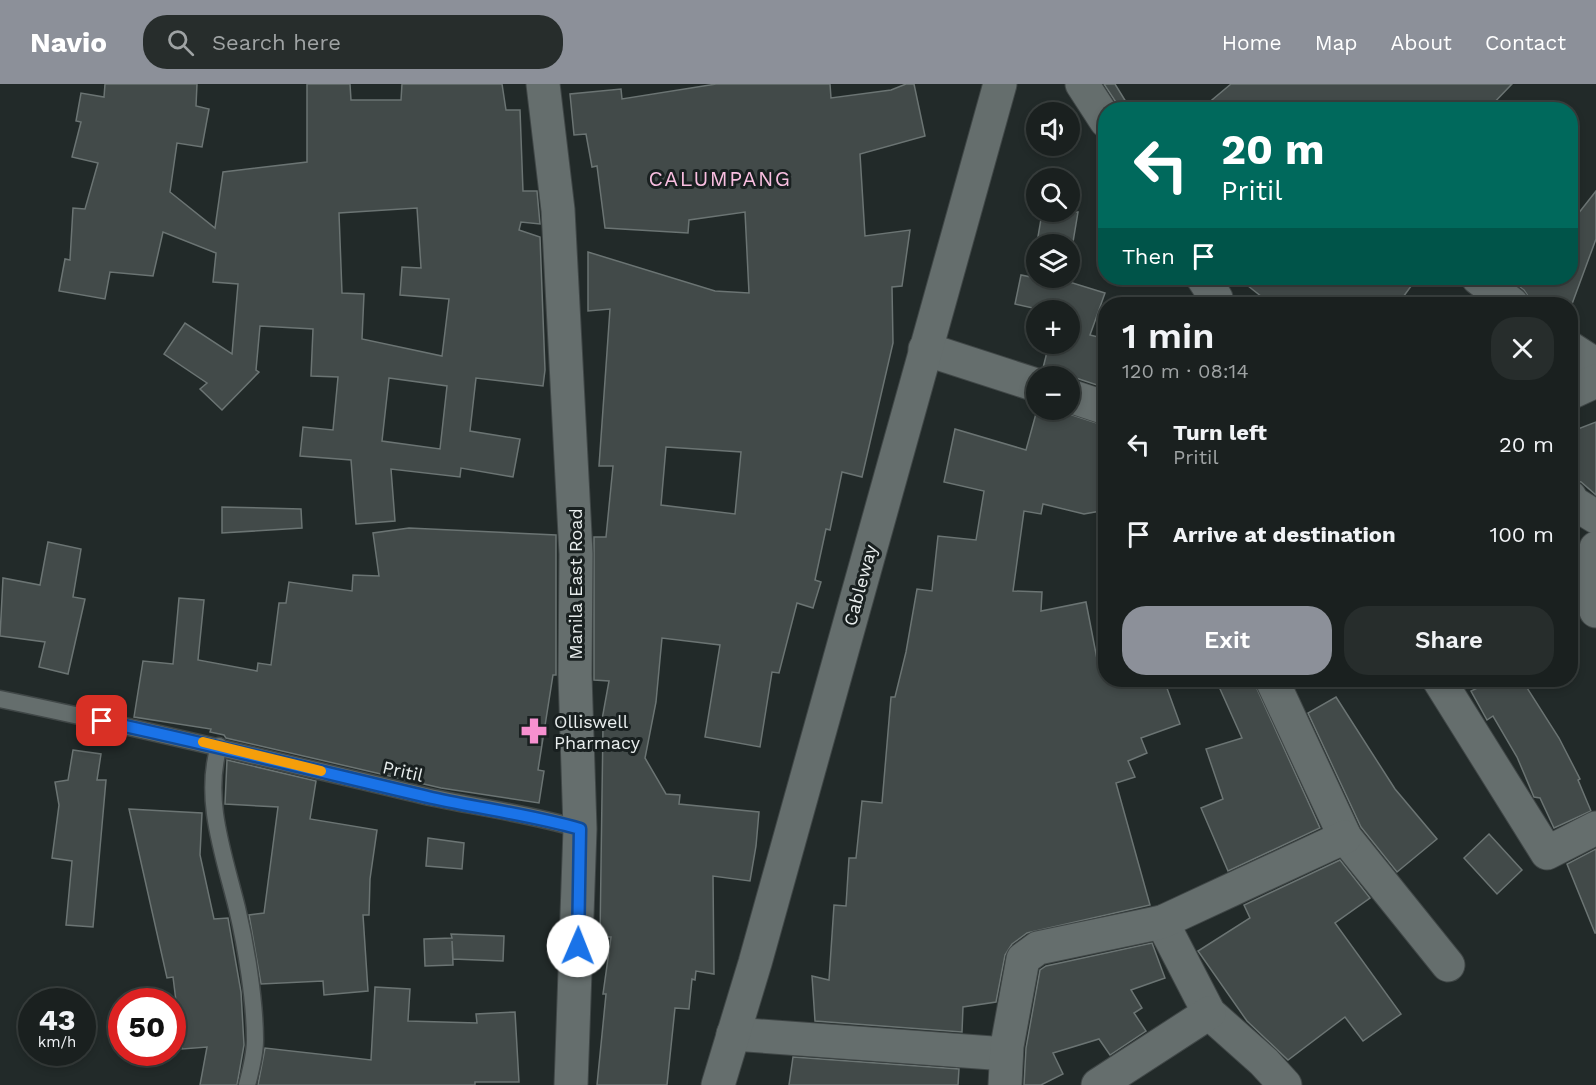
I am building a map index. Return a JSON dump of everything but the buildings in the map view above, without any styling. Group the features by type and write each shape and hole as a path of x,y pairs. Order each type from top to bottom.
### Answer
{"street":[{"name":"Manila East Road","path":"543,84 558,210 572,457 580,829 571,1085"},
{"name":"Cableway","path":"718,1085 1000,84"},
{"path":"1082,84 1098,109"},
{"path":"1487,285 1503,297"},
{"path":"925,349 1026,382"},
{"path":"1578,353 1596,365"},
{"path":"1578,389 1596,381"},
{"path":"1080,399 1098,405"},
{"path":"1596,548 1590,594 1596,611"},
{"path":"1275,687 1345,837 1448,965"},
{"path":"1443,687 1547,853 1596,828"},
{"path":"734,1034 1006,1070 1023,959 1038,948 1162,922 1345,837"},
{"path":"1162,922 1209,1013 1264,1062 1285,1085"},
{"path":"1098,1085 1209,1013"}],"lane":[{"name":"Pritil","path":"0,699 219,746 435,798 542,818 580,829"},
{"path":"219,746 212,775 212,803 242,936 255,1041 247,1085"}],"slow traffic":[{"path":"203,742 321,771"}],"place":[{"name":"Olliswell Pharmacy","path":"534,731"}],"district":[{"name":"CALUMPANG","path":"720,178"}],"route":[{"path":"102,721 219,746 435,798 542,818 580,829 578,946"}]}
